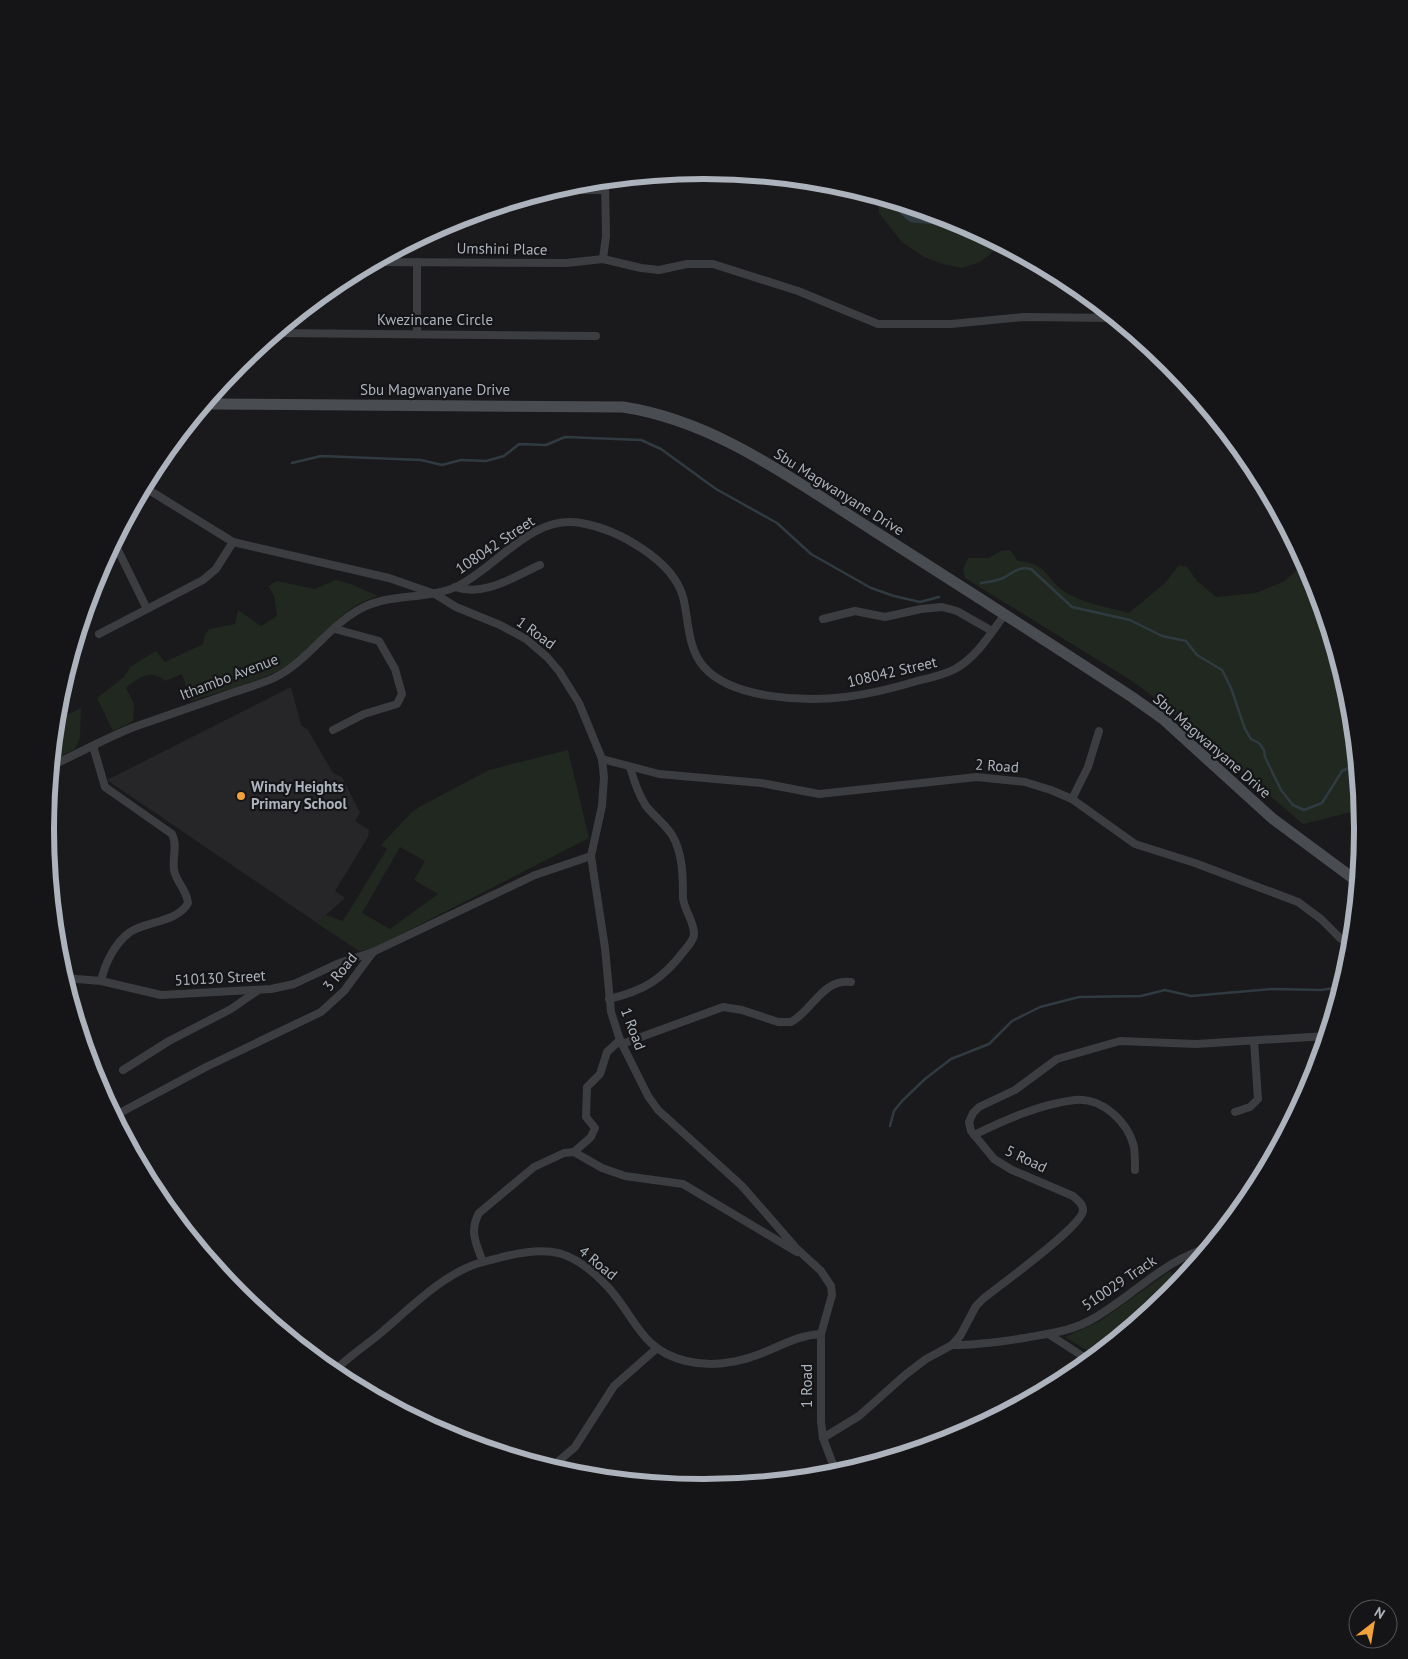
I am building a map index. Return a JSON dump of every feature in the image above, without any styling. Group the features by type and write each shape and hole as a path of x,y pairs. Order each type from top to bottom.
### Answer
{"main road":[{"name":"Sbu Magwanyane Drive","path":"213,404 590,405 646,410 731,442 1005,614 1163,719 1273,819 1352,878"}],"street":[{"path":"589,190 605,190 606,236 601,259 650,270 666,269 687,264 713,264 798,291 878,324 951,324 1024,317 1105,318"},
{"name":"Umshini Place","path":"386,262 566,263 601,259"},
{"path":"417,262 417,334"},
{"name":"Kwezincane Circle","path":"285,333 596,336"},
{"path":"149,490 233,542 389,578 434,594"},
{"name":"108042 Street","path":"434,594 455,587 472,578 534,532 568,522 593,525 640,548 669,570 680,587 696,657 714,676 727,685 745,690 807,698 865,694 944,674 965,663 1005,614"},
{"path":"99,634 210,575 233,542"},
{"path":"118,549 148,609"},
{"path":"455,587 469,591 482,590 540,565"},
{"name":"Ithambo Avenue","path":"57,763 132,728 272,679 302,660 349,616 366,606 389,599 434,594"},
{"name":"1 Road","path":"434,594 464,611 512,631 548,657 574,693 590,726 602,759 604,777 602,806 591,856 605,948 609,999 615,1028 648,1096 658,1110 742,1186 804,1255 821,1271 831,1286 832,1295 821,1334 823,1438 833,1467"},
{"path":"823,619 855,611 885,617 921,609 942,607 957,611 992,631"},
{"path":"333,730 364,714 397,704 402,694 395,669 379,641 335,629"},
{"path":"1072,800 1088,767 1099,731"},
{"path":"93,746 107,790 172,834 175,842 174,871 188,902 177,913 131,931 109,959 101,981"},
{"name":"2 Road","path":"602,759 630,767 681,777 774,785 819,794 952,779 991,777 1038,786 1072,800 1135,844 1195,863 1298,902 1328,924 1345,940"},
{"path":"609,999 634,993 657,979 677,960 692,940 694,932 683,901 684,882 676,845 672,835 646,806 639,794 630,767"},
{"name":"3 Road","path":"119,1113 206,1066 321,1012 344,991 373,952 535,875 591,856"},
{"name":"510130 Street","path":"71,979 101,981 161,995 258,990 294,984 339,963 373,952"},
{"path":"574,1152 591,1137 595,1128 586,1117 587,1087 601,1073 606,1052 621,1042 723,1007 742,1010 778,1022 791,1022 832,984 843,981 851,982"},
{"path":"123,1070 169,1041 231,1009 258,990"},
{"path":"1135,1170 1134,1147 1122,1121 1102,1107 1082,1100 1044,1107 1001,1122 974,1135 969,1122 972,1113 978,1107 1015,1090 1057,1059 1120,1041 1196,1044 1321,1036"},
{"path":"1235,1112 1250,1107 1257,1100 1254,1041"},
{"name":"5 Road","path":"823,1438 859,1416 899,1380 926,1359 952,1345 960,1336 976,1306 1074,1225 1083,1210 1081,1203 1073,1196 1012,1170 994,1159 974,1135"},
{"path":"483,1262 473,1234 475,1220 479,1213 534,1167 564,1153 574,1152 602,1168 625,1176 683,1184 782,1245 804,1255"},
{"name":"4 Road","path":"339,1367 414,1302 463,1270 483,1262 538,1250 552,1251 572,1258 595,1274 612,1291 643,1335 656,1349 686,1361 721,1364 747,1358 804,1335 821,1334"},
{"name":"510029 Track","path":"952,1345 977,1345 1050,1335 1098,1316 1188,1254 1199,1250"},
{"path":"1050,1335 1084,1357"},
{"path":"557,1463 575,1447 614,1386 656,1349"}],"shaded area":[{"path":"878,203 953,229 997,249 980,262 962,268 943,264 924,257 902,242 879,213"},
{"path":"1010,550 1018,561 1041,568 1058,586 1072,596 1129,613 1166,582 1179,565 1187,567 1197,581 1216,597 1256,593 1285,581 1299,568 1320,620 1342,703 1353,787 1353,807 1351,812 1303,824 1159,701 1132,681 965,578 963,569 968,558 988,558 1001,551"},
{"path":"335,580 351,584 378,596 364,601 340,617 311,646 288,665 255,681 191,701 182,674 165,681 155,675 140,678 126,688 134,704 133,721 113,731 97,698 124,677 130,667 156,651 165,662 203,644 204,637 209,629 235,624 238,610 261,626 277,616 274,595 268,586 277,581 315,589"},
{"name":"Windy Heights Primary School","path":"291,687 301,725 308,730 333,773 342,777 360,813 355,821 369,830 368,837 335,891 345,898 317,923 107,780"},
{"path":"81,708 80,738 75,749 58,758 59,745 64,717"},
{"path":"568,750 589,838 372,949 359,951 317,923 326,915 343,921 387,849 381,845 412,812 489,770","holes":["400,847 425,861 414,880 438,894 390,929 362,913"]},
{"path":"1170,1271 1175,1277 1133,1318 1090,1352 1065,1337 1100,1321"}],"waterway":[{"path":"911,213 916,215"},
{"path":"292,463 321,456 421,460 442,465 461,460 486,461 504,456 519,444 546,445 565,437 641,440 661,449 716,489 777,523 811,554 871,588 920,602 939,597"},
{"path":"981,583 1001,579 1018,570 1031,569 1072,607 1130,620 1162,636 1186,641 1197,655 1222,670 1231,688 1245,729 1251,739 1259,743 1264,750 1265,757 1281,790 1293,805 1304,810 1322,803 1342,771 1351,767"},
{"path":"890,1126 894,1111 925,1079 951,1059 989,1044 1012,1021 1040,1007 1079,997 1141,996 1165,990 1191,996 1273,989 1321,990 1334,988"}],"place":[{"name":"Windy Heights Primary School","path":"241,796"}]}
